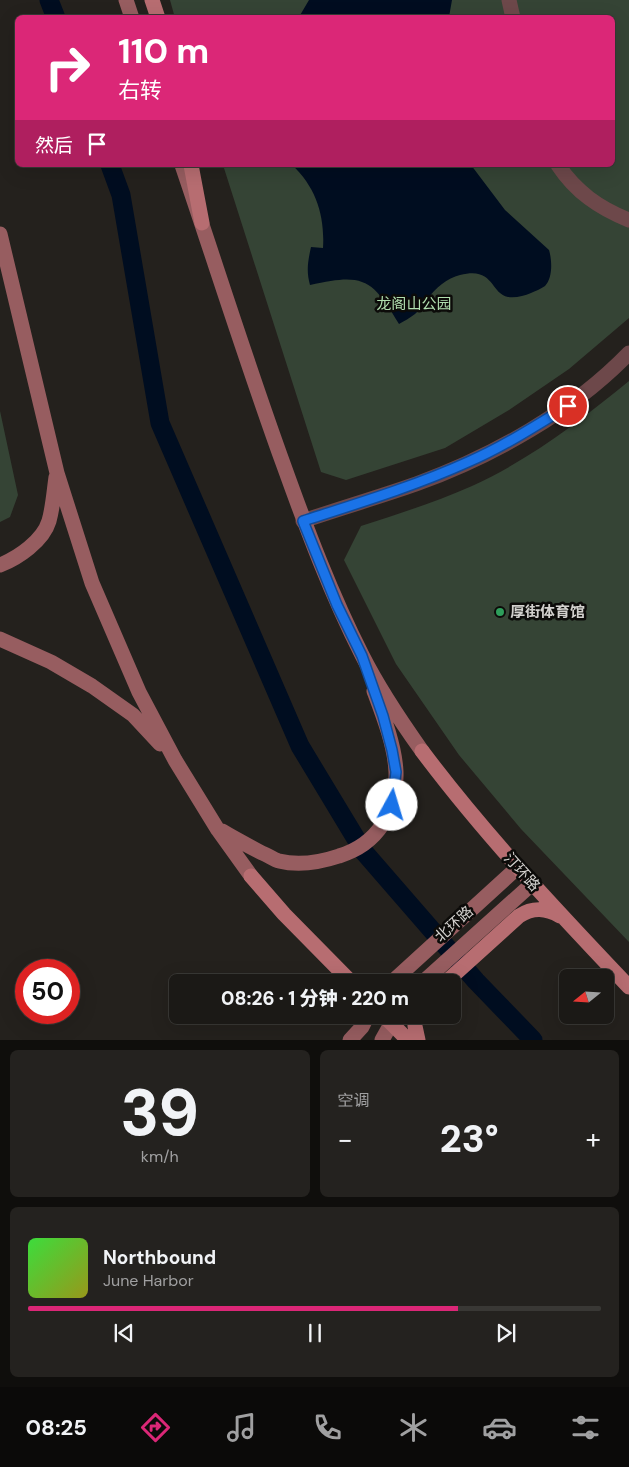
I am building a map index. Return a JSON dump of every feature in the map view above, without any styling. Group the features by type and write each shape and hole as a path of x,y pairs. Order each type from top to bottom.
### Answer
{"main road":[{"path":"126,0 131,15"},
{"path":"152,0 157,15"},
{"path":"183,167 268,423 303,521 337,605 362,656 392,750 396,772 392,805 384,823 367,843 349,853 326,860 301,863 278,861 218,830"},
{"path":"191,167 202,223"},
{"path":"0,234 57,473 92,583 139,692 175,760 218,830 251,876 284,914 343,974"},
{"path":"0,565 9,562 32,546 48,522 57,473"},
{"path":"0,639 51,662 92,686 133,715 175,760"},
{"name":"汀环路","path":"362,656 388,702 466,809 629,987"},
{"name":"北环路","path":"401,974 518,867"},
{"name":"北环路","path":"432,974 533,883"},
{"path":"455,974 526,911 535,909 547,910 565,919"},
{"path":"350,1040 364,1024"},
{"path":"382,1040 389,1024"},
{"path":"396,1024 408,1040"},
{"path":"415,1024 418,1040"}],"street":[{"path":"509,0 512,15"},
{"path":"560,167 578,191 595,204 629,220"},
{"path":"303,521 417,484 470,462 568,406 612,371 629,353"}],"green space":[{"name":"龙阁山公园","path":"170,0 629,0 629,318 569,369 509,410 445,448 346,480 321,472 224,167 615,167 615,15 174,15"},
{"name":"厚街体育馆","path":"629,381 629,942 521,829 459,755 396,664 344,560 361,526 417,508 493,476 554,439"},
{"path":"0,411 18,495 10,517 0,522"}],"water":[{"path":"309,0 452,0 449,15 300,15"},
{"path":"294,167 473,167 505,210 549,250 551,269 548,283 528,294 508,297 502,295 490,281 479,274 460,275 442,284 430,295 417,312 399,324 381,297 373,288 364,283 354,280 342,280 310,285 308,261 311,247 323,248 323,236 320,213 313,192"}],"waterway":[{"path":"49,0 55,15"},
{"path":"111,167 121,195 160,423 300,746 364,852 476,981 533,1040"}],"place":[{"name":"厚街体育馆","path":"500,612"}],"route":[{"path":"392,805 396,772 383,716 362,656 337,605 303,521 417,484 470,462 568,406"}]}
